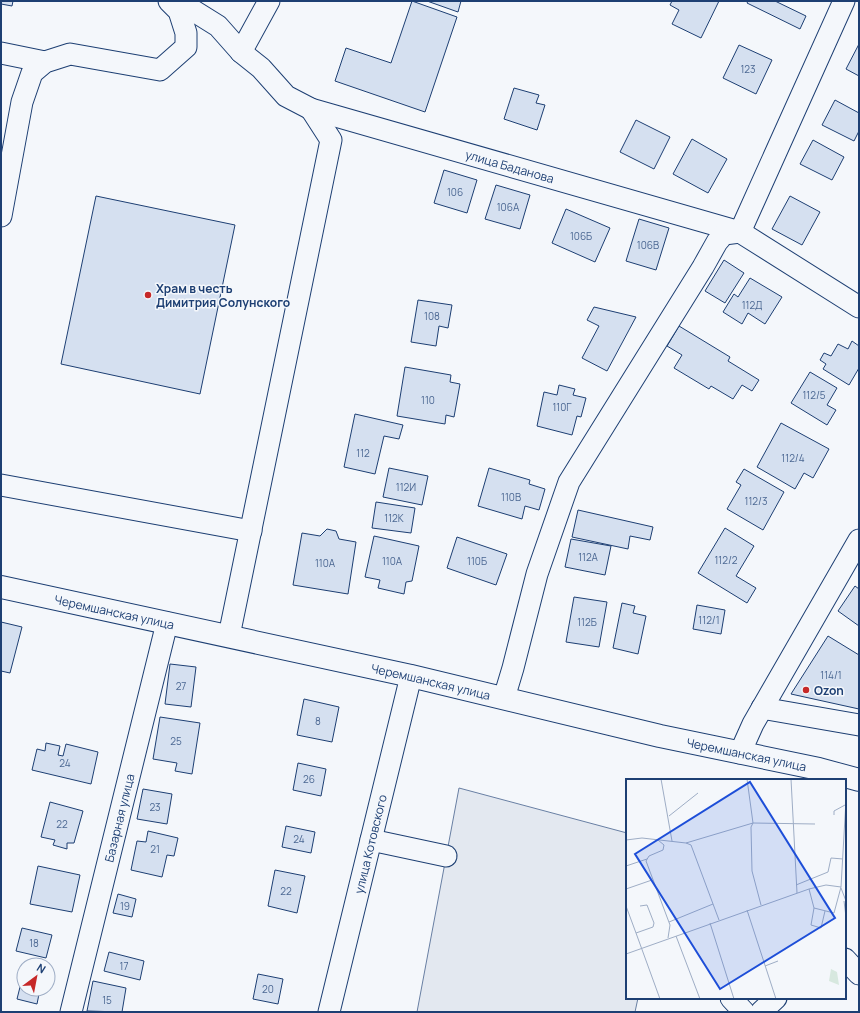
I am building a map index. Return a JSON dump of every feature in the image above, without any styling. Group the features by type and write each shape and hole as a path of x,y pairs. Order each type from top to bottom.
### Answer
{"main road":[{"name":"Черемшанская улица","path":"1,587 411,676 660,736 740,753 817,774 859,780"}],"street":[{"path":"2,203 22,102 32,73 45,62 70,54 160,70 186,47 186,33 179,11 169,1"},
{"name":"улица Баданова","path":"178,1 218,26 241,52 261,68 286,96 311,109 740,232 859,307"},
{"path":"241,52 269,1"},
{"path":"504,698 537,574 569,482 703,267 717,242 724,234 740,232 844,1"},
{"path":"1,53 45,62"},
{"path":"229,636 331,140 311,109"},
{"path":"1,484 251,532"},
{"path":"740,753 753,724 859,540"},
{"name":"Базарная улица","path":"71,1012 167,623"},
{"name":"улица Котовского","path":"329,1012 411,676"},
{"path":"762,708 859,725"},
{"path":"371,840 446,856"},
{"path":"846,960 859,974"},
{"path":"732,999 744,1012"},
{"path":"761,1012 775,999"}],"shaded area":[{"path":"459,788 626,833 626,999 638,999 635,1012 417,1012"}],"building":[{"path":"1,1 13,1 12,6 1,4"},
{"path":"412,1 457,17 425,112 335,81 346,48 391,63"},
{"path":"427,1 461,1 458,12"},
{"path":"672,1 719,1 701,38 672,24 679,10 670,5"},
{"path":"748,1 775,1 806,16 800,29 747,3"},
{"path":"859,44 859,76 846,69"},
{"path":"739,45 772,60 756,94 723,78"},
{"path":"514,88 539,95 536,103 545,105 537,130 504,119"},
{"path":"835,100 859,113 859,131 854,141 822,125"},
{"path":"636,120 670,137 654,169 620,152"},
{"path":"692,139 727,159 708,193 673,174"},
{"path":"813,140 844,157 832,180 800,164"},
{"path":"444,170 477,180 467,213 434,203"},
{"path":"496,185 530,195 520,229 485,219"},
{"name":"Храм в честь Димитрия Солунского","path":"96,196 235,225 200,394 61,364"},
{"path":"790,196 820,212 802,245 772,229"},
{"path":"566,209 610,228 595,262 552,243"},
{"path":"639,219 669,228 656,270 626,261"},
{"path":"724,260 744,273 725,303 705,291"},
{"path":"750,278 782,297 765,324 748,313 742,324 723,312 734,294 738,297"},
{"path":"418,300 452,305 448,328 439,326 436,346 411,342"},
{"path":"594,307 636,317 607,371 582,358 599,326 587,320"},
{"path":"679,326 730,357 728,361 759,380 752,391 742,385 733,399 711,386 709,389 674,368 682,355 667,346"},
{"path":"852,341 859,346 859,368 849,385 823,369 826,364 820,360 824,353 831,356 838,344 848,349"},
{"path":"405,367 451,375 450,382 460,384 454,417 446,415 445,424 397,416"},
{"path":"810,372 837,388 827,405 836,410 827,425 791,403"},
{"path":"559,385 575,389 573,395 586,398 581,417 577,416 572,435 537,426 544,392 557,395"},
{"path":"355,414 403,425 399,439 384,436 375,474 344,467"},
{"path":"781,423 829,449 813,478 804,473 795,489 757,467"},
{"path":"389,468 428,476 422,505 383,497"},
{"path":"489,468 530,480 529,484 545,489 539,510 525,506 522,519 478,506"},
{"path":"744,469 784,492 763,530 727,509 741,485 736,482"},
{"path":"376,502 415,508 411,533 372,528"},
{"path":"578,510 653,527 650,540 630,536 628,549 572,537"},
{"path":"725,528 754,546 736,576 756,588 747,603 698,573"},
{"path":"327,529 336,531 339,539 356,542 348,594 293,585 302,533 320,536"},
{"path":"374,536 419,546 412,581 406,582 404,594 378,588 380,580 365,577"},
{"path":"457,537 507,554 496,585 447,568"},
{"path":"571,539 611,546 605,575 565,567"},
{"path":"855,586 859,589 859,626 838,611"},
{"path":"574,597 607,602 599,647 566,642"},
{"path":"622,603 635,606 633,613 646,616 638,654 613,648"},
{"path":"697,605 725,610 721,634 693,629"},
{"path":"1,622 22,627 10,673 1,671"},
{"path":"828,636 859,655 859,709 791,694"},
{"path":"170,664 196,667 191,707 165,704"},
{"path":"304,699 339,707 332,742 297,735"},
{"path":"160,717 200,723 192,774 175,771 177,763 153,759"},
{"path":"46,743 60,746 58,755 63,756 66,744 98,752 91,784 32,770 37,749 45,751"},
{"path":"298,763 326,769 321,796 293,790"},
{"path":"143,789 172,794 167,824 137,819"},
{"path":"50,802 83,811 74,843 67,843 67,849 53,845 55,840 41,837"},
{"path":"286,826 315,832 311,853 282,847"},
{"path":"148,831 178,838 174,856 167,855 162,877 131,870 137,841 146,842"},
{"path":"38,866 80,875 72,912 30,904"},
{"path":"275,870 305,876 297,913 268,906"},
{"path":"118,894 136,899 132,917 113,913"},
{"path":"22,928 52,935 46,957 16,951"},
{"path":"109,952 144,961 140,980 104,971"},
{"path":"258,974 283,979 278,1004 253,999"},
{"path":"93,981 126,988 122,1012 87,1011"},
{"path":"18,997 38,997 37,1004 17,999"}],"place":[{"name":"Храм в честь Димитрия Солунского","path":"148,295"},
{"name":"Ozon","path":"806,690"}]}
